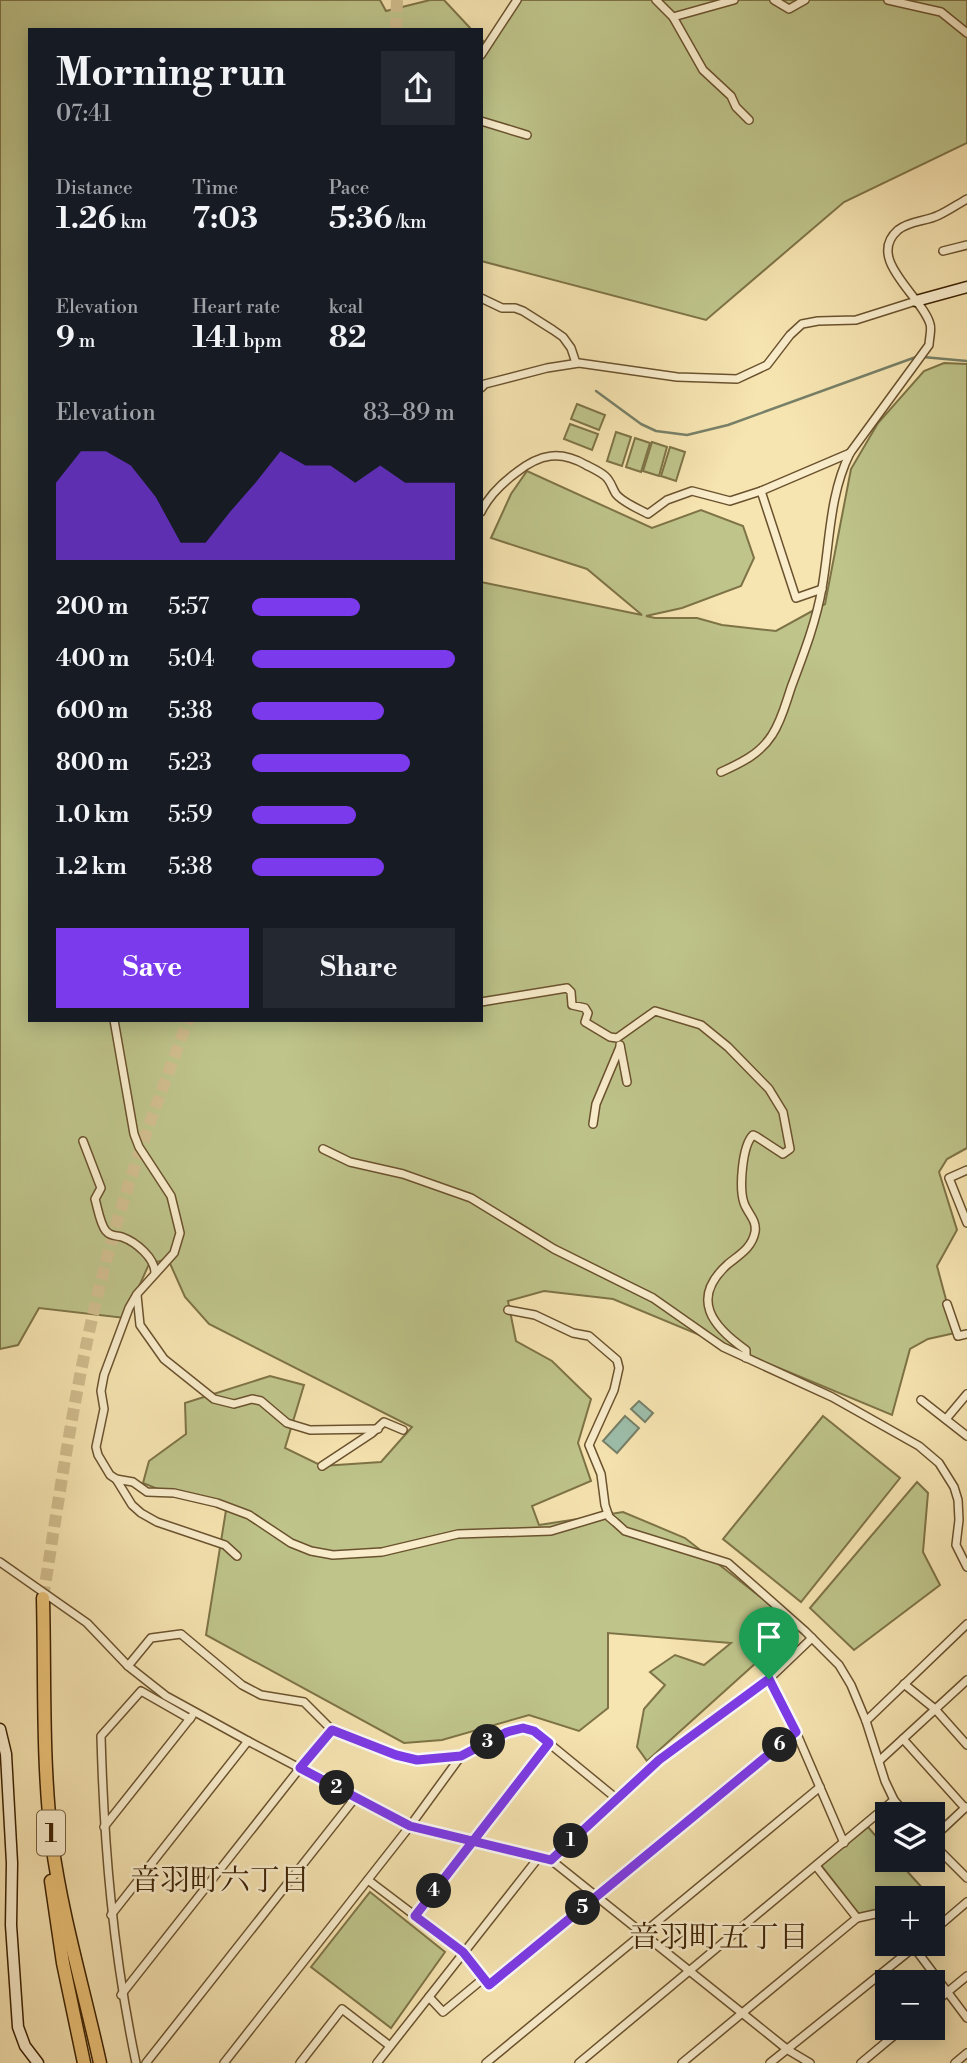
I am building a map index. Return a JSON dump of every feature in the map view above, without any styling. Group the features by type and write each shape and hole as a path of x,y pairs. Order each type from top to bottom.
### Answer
{"highway":[{"name":"1","path":"83,2063 63,1963 42,1808 39,1717 43,1598 45,1753 53,1845 100,2063"}],"street":[{"path":"483,52 517,0"},
{"path":"656,0 673,17 682,37 704,70 731,96 736,107 749,120"},
{"path":"673,17 734,0"},
{"path":"774,0 789,9 805,0"},
{"path":"888,0 941,12 967,33"},
{"path":"483,122 527,135"},
{"path":"721,772 747,761 771,737 780,720 813,628 822,589 831,510 844,465 929,345 930,324 889,261 890,239 899,229 915,220 936,217 967,199"},
{"path":"943,251 967,245"},
{"path":"483,386 547,368 576,363 677,377 737,379 767,365 802,324 856,320 967,287"},
{"path":"483,299 502,308 523,311 553,330 571,348 576,363"},
{"path":"483,508 506,480 529,462 546,455 573,457 604,475 614,486 617,495 648,514 667,500 692,491 730,501 761,491 850,453"},
{"path":"761,491 796,597 822,589"},
{"path":"483,1002 568,988 572,1005 585,1008 588,1013 585,1022 610,1037 618,1038 655,1010 701,1025 728,1047 769,1089 783,1112 790,1149 786,1153 771,1148 752,1135 749,1139 743,1165 742,1190 744,1203 754,1220 756,1230 747,1249 719,1274 709,1292 707,1303 718,1327 746,1350 746,1357"},
{"path":"114,1022 134,1134 139,1147 171,1196 180,1233 174,1253 137,1294 129,1308 107,1366 101,1391 104,1409 96,1447 104,1466 116,1479 132,1505 141,1513 169,1527 225,1545 237,1556"},
{"path":"618,1038 627,1082"},
{"path":"593,1124 596,1104 620,1047"},
{"path":"83,1141 101,1188 95,1199 104,1229 110,1235 124,1237 147,1255 155,1265 155,1274"},
{"path":"323,1149 350,1162 403,1174 471,1198 554,1249 653,1298 711,1339 832,1397 919,1446 939,1463 949,1477 963,1518 956,1545 967,1567"},
{"path":"967,1170 949,1178 967,1223"},
{"path":"137,1294 140,1325 164,1359 214,1398 234,1405 251,1399 261,1401 287,1423 310,1430 377,1429"},
{"path":"947,1304 958,1336 967,1334"},
{"path":"508,1310 535,1315 573,1333 589,1336 617,1360 619,1368 614,1390 589,1445 601,1474 608,1514 625,1531 727,1563 812,1638 839,1665 851,1685 894,1800 579,2063"},
{"path":"946,1419 967,1394"},
{"path":"922,1400 967,1436"},
{"path":"322,1466 384,1422 403,1430"},
{"path":"116,1479 133,1482 147,1492 174,1493 217,1503 249,1515 291,1543 311,1551 333,1555 382,1552 458,1534 551,1531 608,1514"},
{"path":"0,1562 87,1623 128,1666 166,1696 248,1741 410,1826 551,1860 788,2050 810,2063"},
{"path":"866,1721 967,1624"},
{"path":"128,1666 151,1638 181,1634 242,1685 261,1695 304,1702 332,1730 396,1755 417,1760 461,1756 507,1732 523,1728 534,1731 617,1799"},
{"path":"551,1860 659,1760 769,1679 812,1638"},
{"path":"769,1679 796,1732 844,1843"},
{"path":"879,1760 967,1681"},
{"path":"904,1684 935,1709 967,1745"},
{"path":"136,2063 121,1995 111,1915 103,1828 101,1736 141,1691 190,1719"},
{"path":"103,1828 197,1712"},
{"path":"0,1730 6,1754 12,1863 11,1925 18,2027 25,2046 38,2063"},
{"path":"121,1995 332,1730"},
{"path":"368,1881 463,1952 489,1985 796,1732"},
{"path":"903,1739 966,1808 945,1827"},
{"path":"111,1915 248,1741"},
{"path":"415,1916 549,1743"},
{"path":"223,2063 368,1881 461,1756"},
{"path":"486,2063 820,1787"},
{"path":"146,2063 355,1798"},
{"path":"945,1856 967,1878"},
{"path":"377,2063 539,1857"},
{"path":"816,1866 857,1918"},
{"path":"945,1921 967,1902"},
{"path":"681,2063 857,1918 875,1914"},
{"path":"769,2063 901,1956"},
{"path":"922,1956 967,2018"},
{"path":"945,1994 967,1976"},
{"path":"429,1997 443,2012 484,1978"},
{"path":"300,2063 342,2009 390,2046"},
{"path":"861,2063 889,2040"},
{"path":"955,2063 967,2053"}],"green space":[{"path":"0,0 380,0 386,11 430,0 444,0 470,28 28,28 28,1022 483,1022 483,582 642,615 587,569 491,538 511,494 527,471 652,528 701,510 743,526 754,558 741,586 682,608 646,616 697,618 722,625 776,631 825,604 851,469 878,423 924,371 944,363 967,364 967,1148 947,1159 939,1172 957,1230 937,1266 955,1333 928,1339 910,1349 892,1415 613,1299 544,1291 508,1301 516,1341 552,1361 591,1399 578,1443 591,1481 532,1506 539,1525 623,1512 685,1538 777,1610 781,1622 778,1643 647,1761 637,1747 644,1709 665,1685 650,1672 675,1655 704,1665 731,1643 608,1633 608,1708 579,1731 529,1715 442,1740 404,1743 206,1635 227,1504 160,1490 143,1483 149,1461 186,1434 185,1403 270,1376 304,1385 285,1448 322,1466 381,1462 412,1427 209,1324 185,1297 168,1259 149,1264 125,1318 39,1308 18,1345 0,1349"},
{"path":"521,0 967,0 967,143 844,202 706,320 483,262 483,41 488,45"},
{"path":"577,404 605,415 599,430 571,419"},
{"path":"570,424 598,434 592,450 564,439"},
{"path":"616,432 631,437 622,466 607,461"},
{"path":"635,438 650,443 641,472 626,467"},
{"path":"652,442 667,447 659,476 643,471"},
{"path":"670,447 685,452 676,481 661,476"},
{"path":"823,1416 900,1478 801,1602 723,1539"},
{"path":"917,1482 928,1493 923,1552 940,1585 854,1650 810,1608"},
{"path":"868,1827 875,1835 875,1872 908,1872 920,1886 875,1886 875,1911 860,1915 821,1865"},
{"path":"370,1892 445,1952 391,2028 311,1967"}],"shaded area":[{"path":"639,1401 653,1413 645,1422 631,1409"},
{"path":"625,1416 639,1428 617,1453 603,1441"}],"waterway":[{"path":"596,391 641,424 656,431 687,435 728,425 916,357"},
{"path":"923,357 967,361"}],"tunnel":[{"path":"396,28 397,0"},
{"path":"43,1598 72,1421 99,1290 127,1190 187,1022"}],"district":[{"name":"音羽町六丁目","path":"220,1880"},
{"name":"音羽町五丁目","path":"719,1937"}],"route":[{"path":"769,1679 659,1760 551,1860 473,1842 410,1826 300,1768 332,1730 396,1755 417,1760 461,1756 507,1732 523,1728 534,1731 549,1743 473,1842 415,1916 463,1952 489,1985 796,1732 769,1679"}]}
